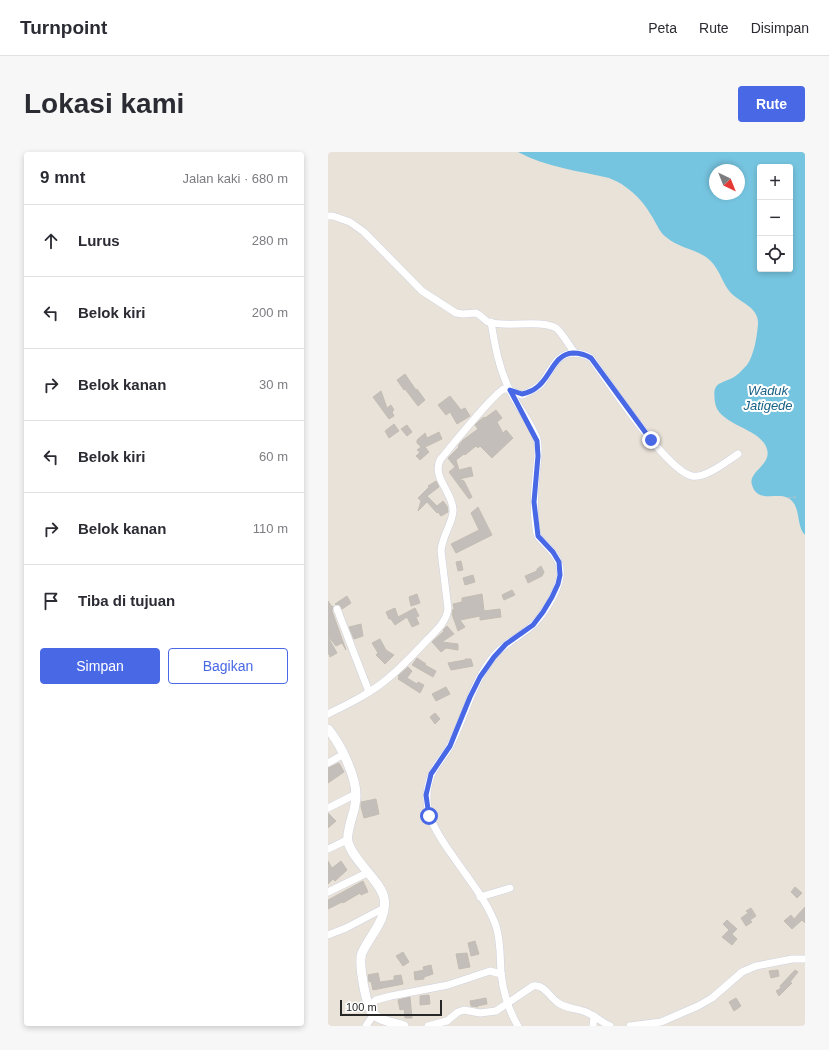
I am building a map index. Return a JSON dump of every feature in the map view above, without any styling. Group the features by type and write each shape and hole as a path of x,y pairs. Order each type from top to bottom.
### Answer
{"street":[{"path":"328,216 333,216 350,222 364,232 422,291 456,313 476,313 486,321 491,322 543,325 557,328 574,353"},
{"path":"491,322 500,368 537,441 538,456 534,502 538,536 553,552 559,562 560,575 552,597 533,625 506,644 494,657 480,677 450,746 431,774 426,795 429,816 436,832 488,908 496,927 500,944 501,974 508,1003 518,1026"},
{"path":"328,714 369,692 386,680 413,655 442,624 446,617 448,609 441,544 451,520 453,509 447,492 438,475 438,465 440,460 497,394 504,389 522,394 536,388 544,380 559,359 563,356 580,353 591,358 666,458 688,474 692,476 701,476 738,454"},
{"path":"337,609 369,692"},
{"path":"328,729 336,738 344,754 355,786 356,794 347,840 356,859 381,890 384,898 384,908 378,926 362,953 361,959 372,1017 366,1026"},
{"path":"328,763 344,754"},
{"path":"328,808 356,794"},
{"path":"328,849 347,840"},
{"path":"328,892 368,873"},
{"path":"480,897 510,888"},
{"path":"328,936 384,908"},
{"path":"630,1026 661,1022 698,1006 712,998 742,972 764,964 792,959 805,959"},
{"path":"371,1010 376,1000 424,988 448,985 490,971 501,974"},
{"path":"428,1026 447,1021 460,1011 468,1010 488,1013 496,1011 533,986 538,985 558,1003 569,1008 584,1011 610,1026"},
{"path":"371,1010 376,1016 404,1026"},
{"path":"593,1026 594,1016"}],"path":[{"path":"788,498 796,498"}],"water":[{"name":"Waduk Jatigede","path":"518,152 805,152 805,535 800,527 796,508 791,500 781,496 764,496 755,491 752,485 754,475 765,462 767,456 767,450 764,443 752,433 728,420 722,415 717,409 715,402 714,395 716,387 737,375 747,365 752,356 758,329 755,313 730,292 717,269 706,257 675,243 664,235 659,230 643,203 627,188 609,178 563,168"}],"building":[{"path":"405,374 425,400 418,406 397,380"},
{"path":"381,391 387,408 391,405 394,410 392,412 394,416 389,419 373,397"},
{"path":"450,396 461,410 465,408 470,416 457,424 450,412 446,415 438,405"},
{"path":"496,410 502,418 497,422 503,433 506,430 513,438 492,458 480,446 478,448 476,446 456,460 459,470 471,467 473,476 459,479 464,481 472,497 469,499 449,472 455,467 448,458 459,447 458,446 463,440 478,429 475,425 479,421"},
{"path":"394,424 399,431 389,438 385,431"},
{"path":"407,425 412,432 407,436 401,429"},
{"path":"439,432 442,439 425,447 429,452 420,460 416,456 420,452 417,450 421,447 417,443 417,440 425,433 427,438"},
{"path":"436,481 439,487 427,496 437,506 443,501 447,506 448,512 441,516 427,502 418,511 421,501 418,498 429,487 428,486"},
{"path":"478,507 492,535 456,553 451,544 479,530 471,513"},
{"path":"461,561 463,570 458,571 456,562"},
{"path":"541,566 544,572 542,576 528,583 525,576 537,571 537,569"},
{"path":"473,575 475,582 465,585 463,578"},
{"path":"512,590 515,595 504,600 502,595"},
{"path":"417,594 420,603 411,606 409,597"},
{"path":"482,594 484,611 500,609 501,617 480,620 480,616 460,620 465,627 458,631 452,614 453,609 455,613 453,604 462,602 462,598"},
{"path":"347,596 351,603 342,609 340,605 335,604"},
{"path":"328,601 332,607 333,606 332,611 346,650 342,643 336,646 328,636"},
{"path":"395,608 398,617 415,608 419,616 416,617 419,624 412,627 407,617 395,625 391,619 389,619 386,612"},
{"path":"361,624 363,636 354,639 349,627"},
{"path":"447,626 454,634 442,642 458,644 458,650 446,648 441,652 432,642 444,631 443,630"},
{"path":"328,637 337,653 330,657 328,652"},
{"path":"380,639 386,650 394,655 385,664 376,655 378,653 372,643"},
{"path":"417,658 426,664 425,665 436,671 433,677 412,665"},
{"path":"471,659 473,666 451,670 448,663"},
{"path":"408,667 412,671 407,678 417,684 418,682 424,685 420,693 398,679 398,676"},
{"path":"446,687 450,694 436,701 432,694"},
{"path":"435,713 440,719 435,724 430,717"},
{"path":"339,763 344,772 328,783 328,768"},
{"path":"376,799 379,814 364,818 361,802"},
{"path":"328,813 336,821 328,828"},
{"path":"328,861 332,868 341,861 347,870 335,881 333,879 328,884"},
{"path":"363,881 368,892 361,895 360,893 343,903 342,902 328,909 328,900"},
{"path":"795,887 802,893 797,898 791,892"},
{"path":"805,907 805,923 802,920 792,929 784,921 791,915 794,919"},
{"path":"751,908 756,916 750,920 752,922 746,926 741,918 748,913 746,911"},
{"path":"727,920 737,929 732,934 737,939 732,945 722,937 729,930 723,924"},
{"path":"475,941 479,954 471,956 468,943"},
{"path":"403,952 409,962 403,966 396,956"},
{"path":"467,953 470,967 459,969 456,954"},
{"path":"431,965 433,974 424,977 424,979 415,980 414,972 424,970 423,967"},
{"path":"778,970 779,976 771,978 769,971"},
{"path":"795,970 798,972 790,982 792,983 779,996 776,991 781,988 780,986"},
{"path":"378,973 380,982 394,980 394,976 401,975 403,984 373,990 371,981 369,982 368,975"},
{"path":"429,995 430,1004 420,1005 420,996"},
{"path":"410,997 412,1018 405,1018 404,1009 400,1010 398,1000"},
{"path":"486,998 487,1004 477,1006 478,1007 471,1006 470,1001"},
{"path":"736,998 741,1006 734,1011 729,1002"}],"route":[{"path":"429,816 426,795 431,774 450,746 480,677 494,657 506,644 533,625 552,597 560,575 559,562 553,552 538,536 534,502 538,456 537,441 530,424 510,390 522,394 536,388 544,380 559,359 568,354 580,353 591,358 651,440"}]}
